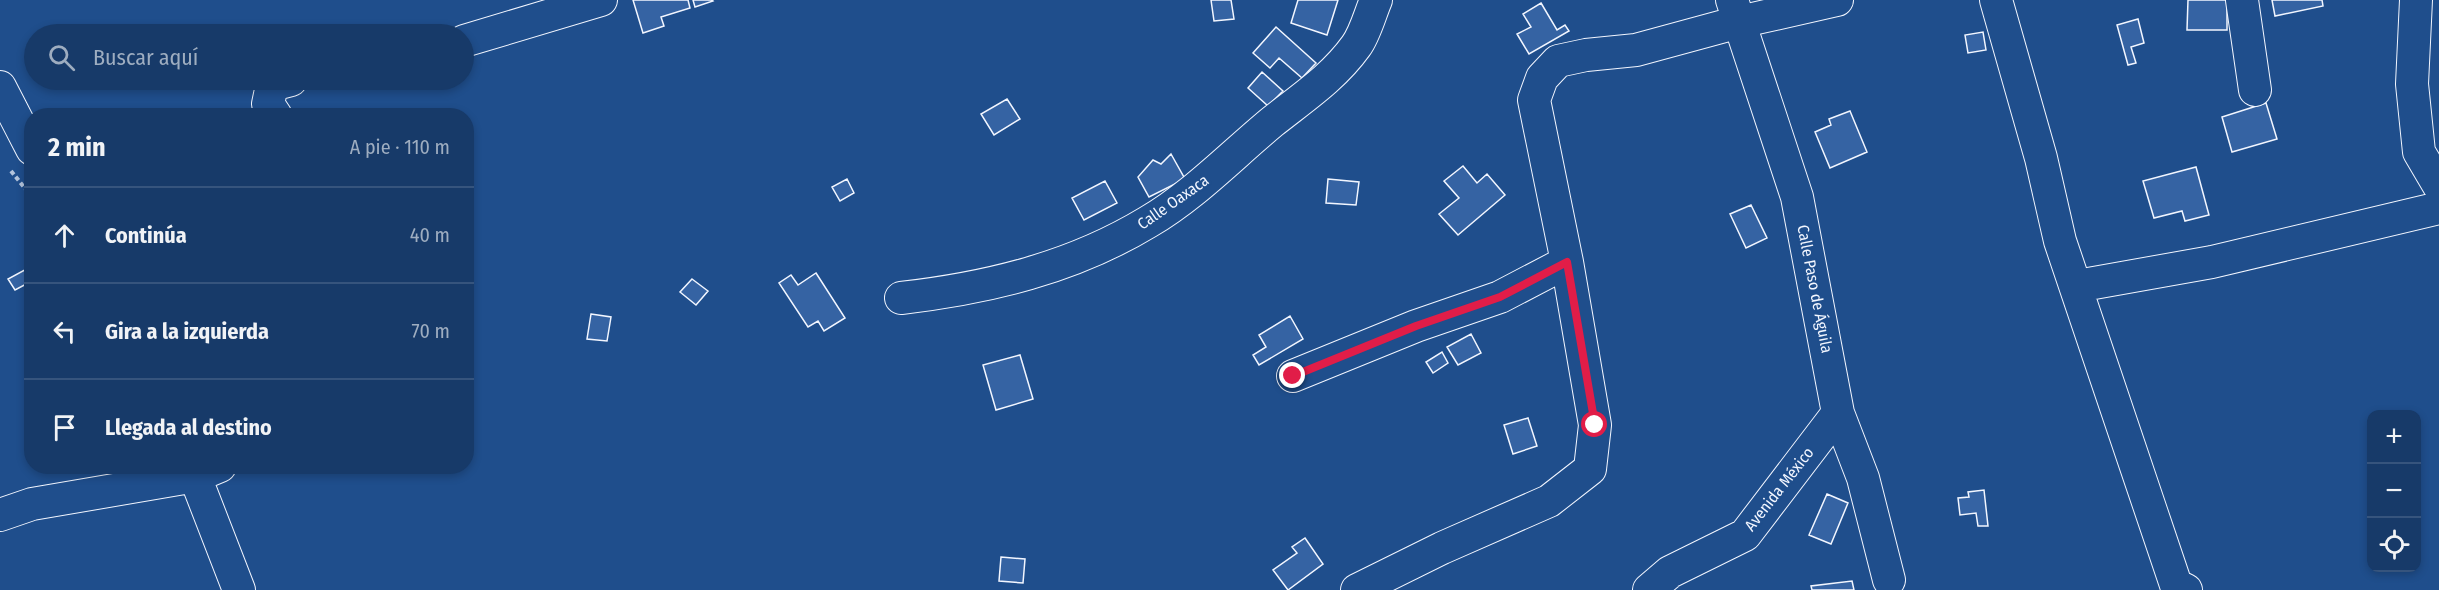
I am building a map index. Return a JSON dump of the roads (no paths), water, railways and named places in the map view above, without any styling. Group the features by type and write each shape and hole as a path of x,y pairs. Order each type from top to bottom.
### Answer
{"street":[{"path":"474,38 601,0"},
{"name":"Calle Oaxaca","path":"901,298 960,291 1023,277 1069,260 1148,222 1208,178 1272,122 1320,86 1358,45 1376,0"},
{"path":"1357,590 1432,552 1549,501 1590,469 1595,425 1567,262 1534,100 1542,78 1558,61 1586,55 1636,50 1735,11 1838,0"},
{"path":"1996,0 2041,158 2060,241 2176,585 2186,590"},
{"path":"2242,0 2255,90"},
{"path":"2416,0 2412,84 2419,152 2439,186"},
{"name":"Calle Paso de Águila","path":"1735,11 1797,197 1838,413 1863,478 1889,580"},
{"path":"0,87 24,134"},
{"path":"271,90 268,104 271,108"},
{"path":"2077,286 2212,262 2439,208"},
{"path":"1293,376 1416,326 1500,297 1567,262"},
{"name":"Avenida México","path":"1648,590 1670,572 1745,535 1838,413"},
{"path":"0,514 32,504 183,474"},
{"path":"204,474 239,590"}]}
